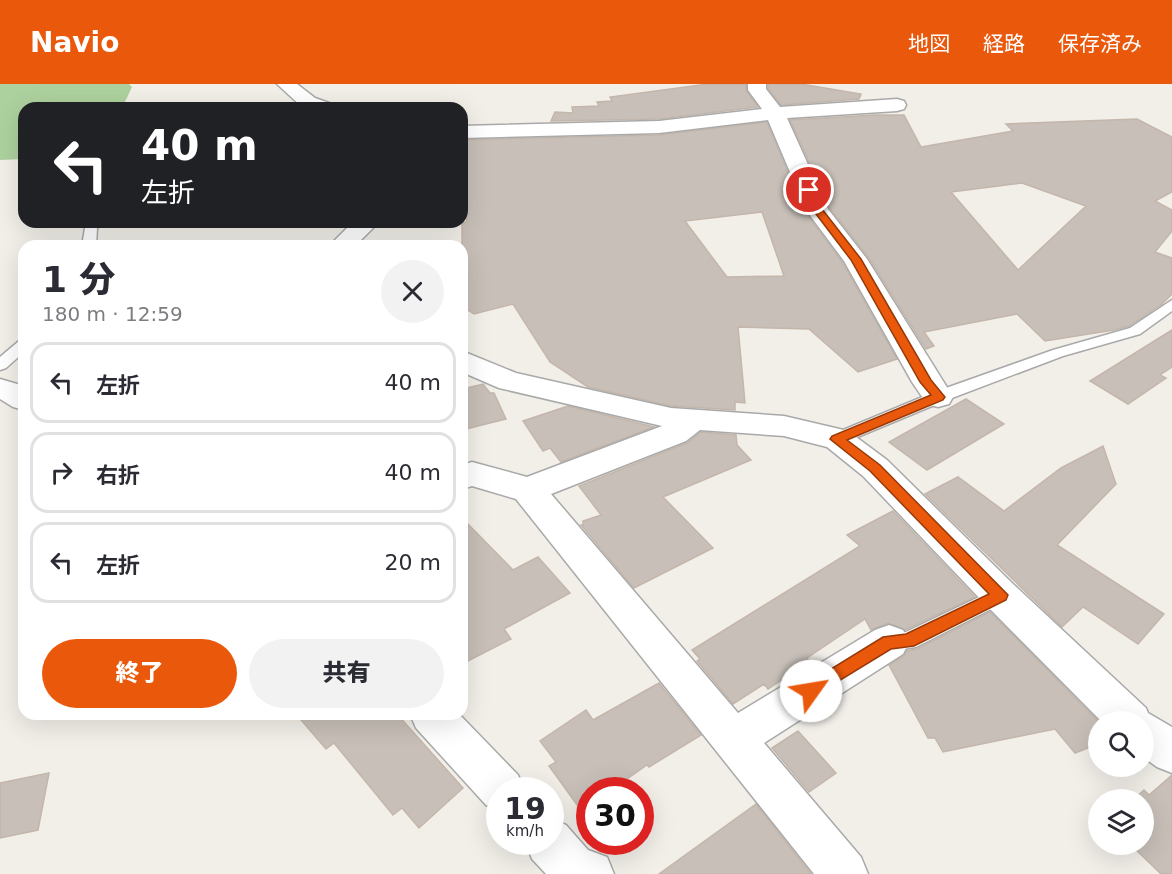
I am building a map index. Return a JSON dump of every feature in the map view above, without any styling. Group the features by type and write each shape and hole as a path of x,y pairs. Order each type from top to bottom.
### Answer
{"street":[{"path":"286,84 308,102"},
{"path":"757,84 757,90 775,112 817,210 855,259 927,382 939,397"},
{"path":"468,132 659,127 775,112 897,105"},
{"path":"348,240 360,228"},
{"path":"468,364 509,381 671,418 784,426 837,439 875,468 1000,595 1120,711"},
{"path":"0,389 9,390 18,396"},
{"path":"528,490 675,433 693,420"},
{"path":"468,475 472,474 528,490 844,874"},
{"path":"733,739 889,642"},
{"path":"437,720 490,777"},
{"path":"1154,739 1172,753"},
{"path":"561,855 574,869 590,874"}],"lane":[{"path":"837,439 939,397 1058,353 1135,331 1172,304"},
{"path":"0,365 18,349"},
{"path":"889,642 908,641 1000,595"}],"green space":[{"path":"0,84 129,84 132,87 125,102 18,102 18,159 0,160"}],"building":[{"path":"708,84 746,84 746,91 758,107 659,119 551,121 555,112 573,113 572,107 599,106 597,102 612,101 610,97"},
{"path":"768,84 801,84 861,94 859,99 781,105 768,88"},
{"path":"904,115 921,147 1013,131 1006,124 1137,119 1172,137 1172,192 1155,201 1172,210 1172,231 1155,252 1172,258 1172,294 1162,304 1129,326 1114,330 1045,341 1017,314 924,332 934,346 926,349 869,258 830,208 790,120","holes":["1022,183 1086,206 1018,270 951,192"]},
{"path":"767,122 804,211 842,262 897,359 858,372 809,329 738,327 745,403 735,402 735,410 671,406 588,387 550,362 513,304 474,314 468,310 468,240 462,240 462,228 468,228 468,140 659,135","holes":["762,212 784,276 727,277 685,221"]},
{"path":"1172,330 1172,367 1160,375 1166,378 1128,404 1090,381"},
{"path":"483,384 490,393 494,393 506,419 468,428 468,388"},
{"path":"966,399 1004,424 927,470 889,442"},
{"path":"568,406 654,427 561,462 550,448 543,451 523,421"},
{"path":"701,432 736,435 737,445 751,460 663,497 713,548 634,588 581,525 583,521 601,515 579,486 687,443"},
{"path":"1103,446 1116,484 1057,545 1164,614 1138,644 1083,607 1062,627 925,494 958,477 1004,511 1061,468"},
{"path":"893,511 975,597 905,630 888,623 871,630 865,619 807,658 796,667 798,669 768,689 764,684 733,704 697,661 700,659 692,650 860,546 847,535"},
{"path":"468,524 513,570 538,557 570,593 504,629 511,639 468,661"},
{"path":"990,612 1088,711 1088,748 1075,753 1055,729 943,752 935,738 928,738 889,665 904,656 907,651 917,649"},
{"path":"659,683 701,735 630,777 576,777 576,804 564,787 564,777 557,777 549,766 556,762 540,741 586,710 593,720"},
{"path":"301,720 402,720 463,788 419,828 402,808 393,815 334,743 326,749"},
{"path":"798,731 836,773 809,792 772,748"},
{"path":"49,773 38,830 0,838 0,783"},
{"path":"1172,775 1172,874 1161,874 1141,855 1154,855 1154,791"},
{"path":"756,804 811,874 659,874"}],"route":[{"path":"809,190 817,210 855,259 927,382 939,397 837,439 875,468 1000,595 908,641 889,642 811,691"}]}
